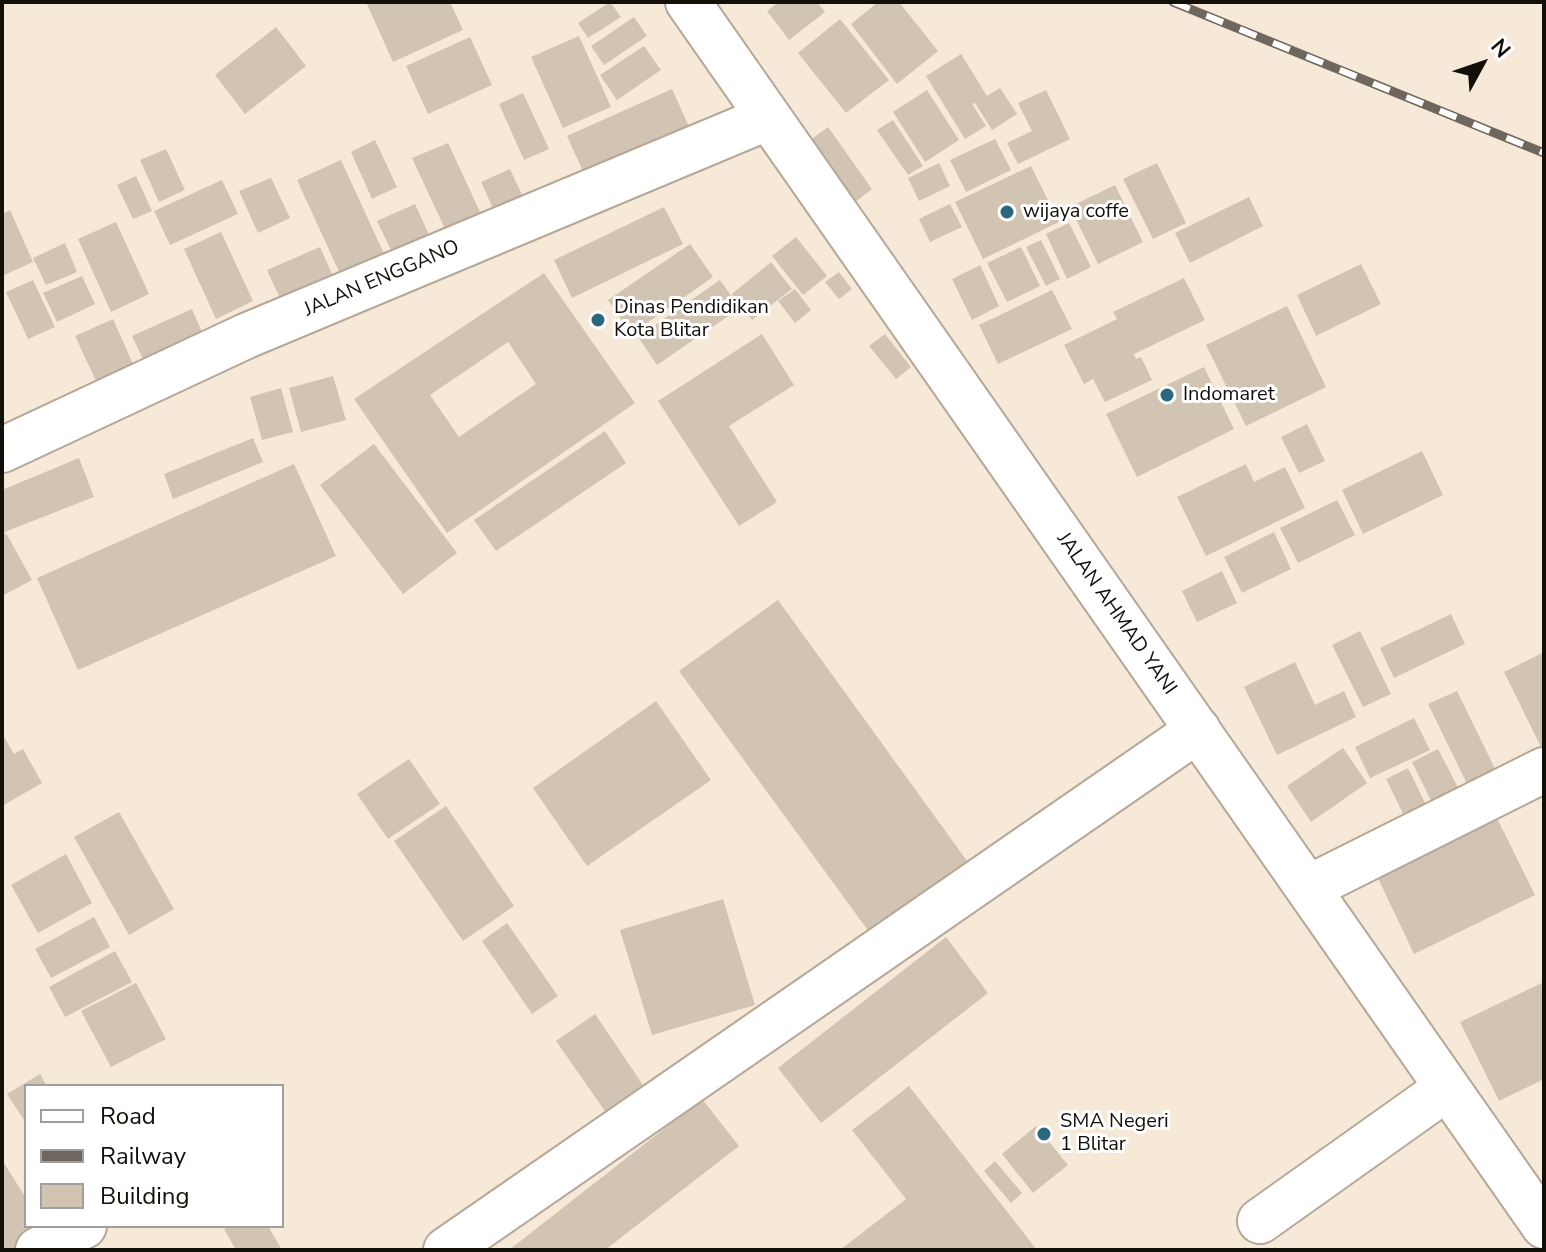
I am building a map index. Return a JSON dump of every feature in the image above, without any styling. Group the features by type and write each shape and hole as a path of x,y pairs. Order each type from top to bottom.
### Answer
{"main road":[{"name":"JALAN AHMAD YANI","path":"688,2 1310,887 1544,1226"},
{"name":"JALAN ENGGANO","path":"2,450 246,336 767,118"},
{"path":"446,1250 1198,730"},
{"path":"1310,887 1544,770"},
{"path":"1260,1221 1447,1088"},
{"path":"38,1250 80,1228"}],"building":[{"path":"366,2 450,2 463,30 393,62"},
{"path":"610,2 621,17 588,38 578,23"},
{"path":"779,2 817,2 825,12 789,40 767,11"},
{"path":"878,2 899,2 938,51 897,84 851,24"},
{"path":"634,17 647,36 604,65 591,46"},
{"path":"840,19 889,80 846,113 798,53"},
{"path":"276,27 306,66 245,114 215,75"},
{"path":"579,36 611,107 563,128 531,57"},
{"path":"470,37 492,85 428,114 406,66"},
{"path":"644,46 661,70 617,100 600,75"},
{"path":"961,54 987,96 1000,88 1017,114 992,130 975,103 972,104 986,126 965,139 926,76"},
{"path":"672,89 691,131 586,178 567,136"},
{"path":"927,90 959,140 925,162 893,112"},
{"path":"1046,90 1070,139 1018,164 1007,143 1032,131 1018,103"},
{"path":"523,93 549,149 524,160 499,104"},
{"path":"893,120 923,166 908,175 877,130"},
{"path":"828,127 872,189 854,203 809,141"},
{"path":"995,139 1011,170 966,192 950,160"},
{"path":"375,140 397,187 372,199 351,152"},
{"path":"448,143 481,214 446,231 412,158"},
{"path":"166,149 185,190 159,202 140,160"},
{"path":"341,160 385,256 341,276 297,180"},
{"path":"939,163 950,186 919,201 908,178"},
{"path":"1157,163 1186,223 1153,239 1123,179"},
{"name":"wijaya coffe","path":"1031,166 1059,222 983,259 955,202"},
{"path":"510,169 531,214 502,228 481,182"},
{"path":"136,176 152,211 133,219 117,185"},
{"path":"271,178 290,218 258,233 239,191"},
{"path":"222,180 238,214 170,245 154,211"},
{"path":"1115,185 1143,242 1098,264 1070,207"},
{"path":"1249,197 1263,226 1190,263 1175,233"},
{"path":"415,204 430,237 393,254 377,221"},
{"path":"950,204 962,227 930,242 919,219"},
{"path":"664,207 683,244 572,298 554,260"},
{"path":"10,210 33,262 2,276 2,214"},
{"path":"116,222 149,294 111,312 78,239"},
{"path":"1069,223 1091,267 1067,279 1046,234"},
{"path":"221,232 253,301 216,319 184,249"},
{"path":"796,237 827,276 803,295 772,256"},
{"path":"1041,240 1060,279 1046,286 1026,247"},
{"path":"65,243 77,272 46,285 33,258"},
{"path":"690,244 713,277 631,334 608,300"},
{"path":"320,247 340,292 288,316 267,270"},
{"path":"1021,247 1040,286 1007,302 987,263"},
{"path":"771,262 792,289 752,320 732,294"},
{"path":"1361,264 1381,304 1316,336 1297,295"},
{"path":"980,265 999,306 972,320 952,279"},
{"path":"839,272 852,289 839,299 825,282"},
{"path":"544,273 635,403 447,533 354,399","holes":["508,342 536,384 459,437 430,395"]},
{"path":"82,276 95,304 57,322 43,293"},
{"path":"1184,278 1205,320 1134,354 1136,359 1141,357 1152,380 1105,402 1093,379 1084,384 1064,345 1117,319 1113,312"},
{"path":"33,280 55,327 28,339 6,292"},
{"path":"720,280 740,308 657,365 638,337"},
{"path":"795,289 811,310 795,323 778,301"},
{"path":"1052,290 1072,329 998,364 979,325"},
{"path":"1287,306 1326,387 1246,426 1206,345"},
{"path":"192,309 208,346 149,372 132,336"},
{"path":"113,319 141,382 104,398 75,336"},
{"path":"762,334 794,385 729,426 777,502 739,526 658,401"},
{"path":"885,334 911,367 896,379 869,346"},
{"path":"1204,367 1234,429 1137,477 1106,414"},
{"path":"333,376 346,420 301,432 289,388"},
{"path":"281,388 293,432 262,440 250,397"},
{"path":"1307,424 1325,461 1299,473 1281,437"},
{"path":"605,431 626,463 496,551 474,520"},
{"path":"253,438 263,462 173,499 164,474"},
{"path":"374,444 457,553 403,594 320,485"},
{"path":"1422,451 1443,495 1363,534 1342,490"},
{"path":"79,458 94,497 2,533 2,490"},
{"path":"294,464 336,556 78,670 37,578"},
{"path":"1246,464 1254,482 1285,467 1305,508 1206,556 1177,497"},
{"path":"1337,500 1355,535 1298,563 1280,528"},
{"path":"1274,532 1291,569 1242,593 1224,557"},
{"path":"6,533 32,580 2,596 2,536"},
{"path":"1222,571 1237,603 1197,622 1182,591"},
{"path":"778,600 970,865 872,936 679,671"},
{"path":"1451,614 1465,644 1394,678 1380,648"},
{"path":"1360,631 1391,694 1363,707 1332,645"},
{"path":"1544,652 1544,748 1542,749 1504,672"},
{"path":"1295,662 1315,705 1344,691 1356,717 1277,755 1244,687"},
{"path":"1457,691 1501,781 1473,796 1428,704"},
{"path":"656,701 711,780 587,866 533,788"},
{"path":"1414,718 1430,750 1370,778 1355,747"},
{"path":"2,733 14,754 23,749 42,783 2,806"},
{"path":"1343,748 1367,783 1311,822 1287,786"},
{"path":"1438,749 1465,801 1438,815 1412,762"},
{"path":"409,759 440,804 388,839 357,794"},
{"path":"1408,768 1433,819 1411,830 1386,779"},
{"path":"446,806 514,906 463,941 394,841"},
{"path":"119,812 174,909 129,935 74,837"},
{"path":"1495,814 1535,895 1414,954 1375,872"},
{"path":"66,854 92,903 38,933 11,885"},
{"path":"723,899 755,1005 652,1035 620,930"},
{"path":"94,917 110,947 51,978 35,949"},
{"path":"507,923 558,996 532,1014 482,941"},
{"path":"946,937 988,993 821,1123 778,1068"},
{"path":"115,951 132,982 65,1017 49,987"},
{"path":"1544,982 1544,1079 1499,1101 1460,1022"},
{"path":"136,983 166,1039 111,1067 81,1011"},
{"path":"595,1014 643,1085 605,1111 556,1041"},
{"path":"40,1074 46,1084 24,1084 24,1120 7,1094"},
{"path":"909,1086 1037,1250 840,1250 906,1199 852,1130"},
{"path":"702,1099 739,1146 605,1250 509,1250"},
{"path":"1036,1126 1068,1165 1033,1193 1002,1154"},
{"path":"2,1160 24,1195 24,1228 45,1228 10,1250 2,1250"},
{"path":"995,1161 1022,1193 1011,1203 984,1171"},
{"path":"269,1228 282,1250 236,1250 224,1229"}],"railway":[{"path":"1173,2 1544,153"}],"place":[{"name":"wijaya coffe","path":"1007,212"},
{"name":"Dinas Pendidikan Kota Blitar","path":"598,320"},
{"name":"Indomaret","path":"1167,395"},
{"name":"SMA Negeri 1 Blitar","path":"1044,1134"}]}
